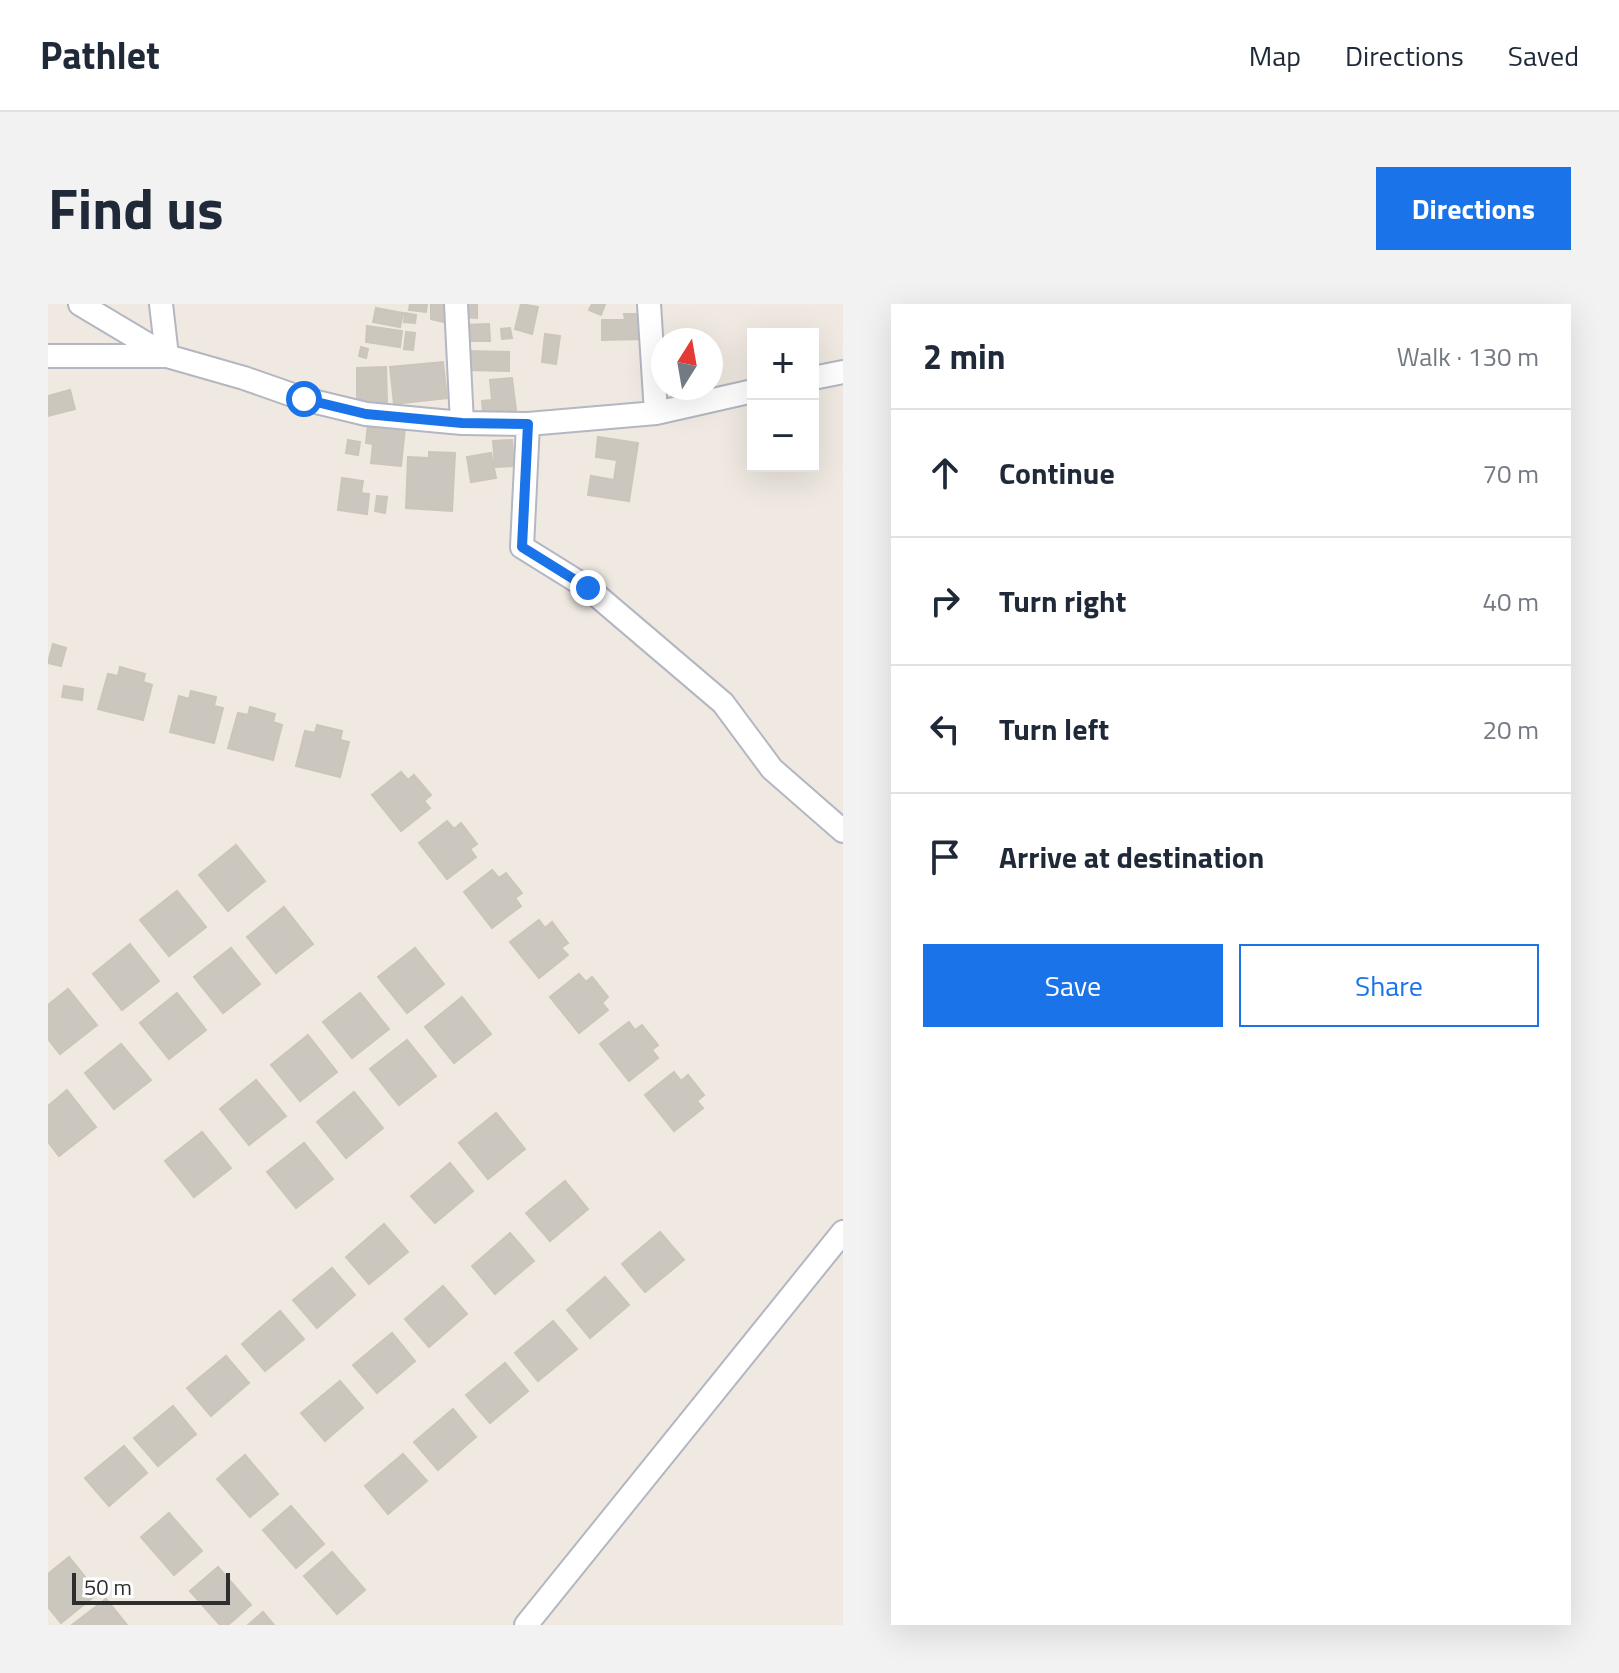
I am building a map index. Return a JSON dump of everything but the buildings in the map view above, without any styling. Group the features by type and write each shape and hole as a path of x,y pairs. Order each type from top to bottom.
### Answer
{"street":[{"path":"80,304 167,356 304,399 366,414 462,423 528,424 656,413 747,392"},
{"path":"161,304 167,356"},
{"path":"456,304 462,423"},
{"path":"649,304 656,413"},
{"path":"48,356 167,356"},
{"path":"819,377 843,372"},
{"path":"528,424 522,547 588,588 723,703 772,769 843,831"},
{"path":"526,1625 843,1232"}],"route":[{"path":"304,399 366,414 462,423 528,424 522,547 588,588"}]}
